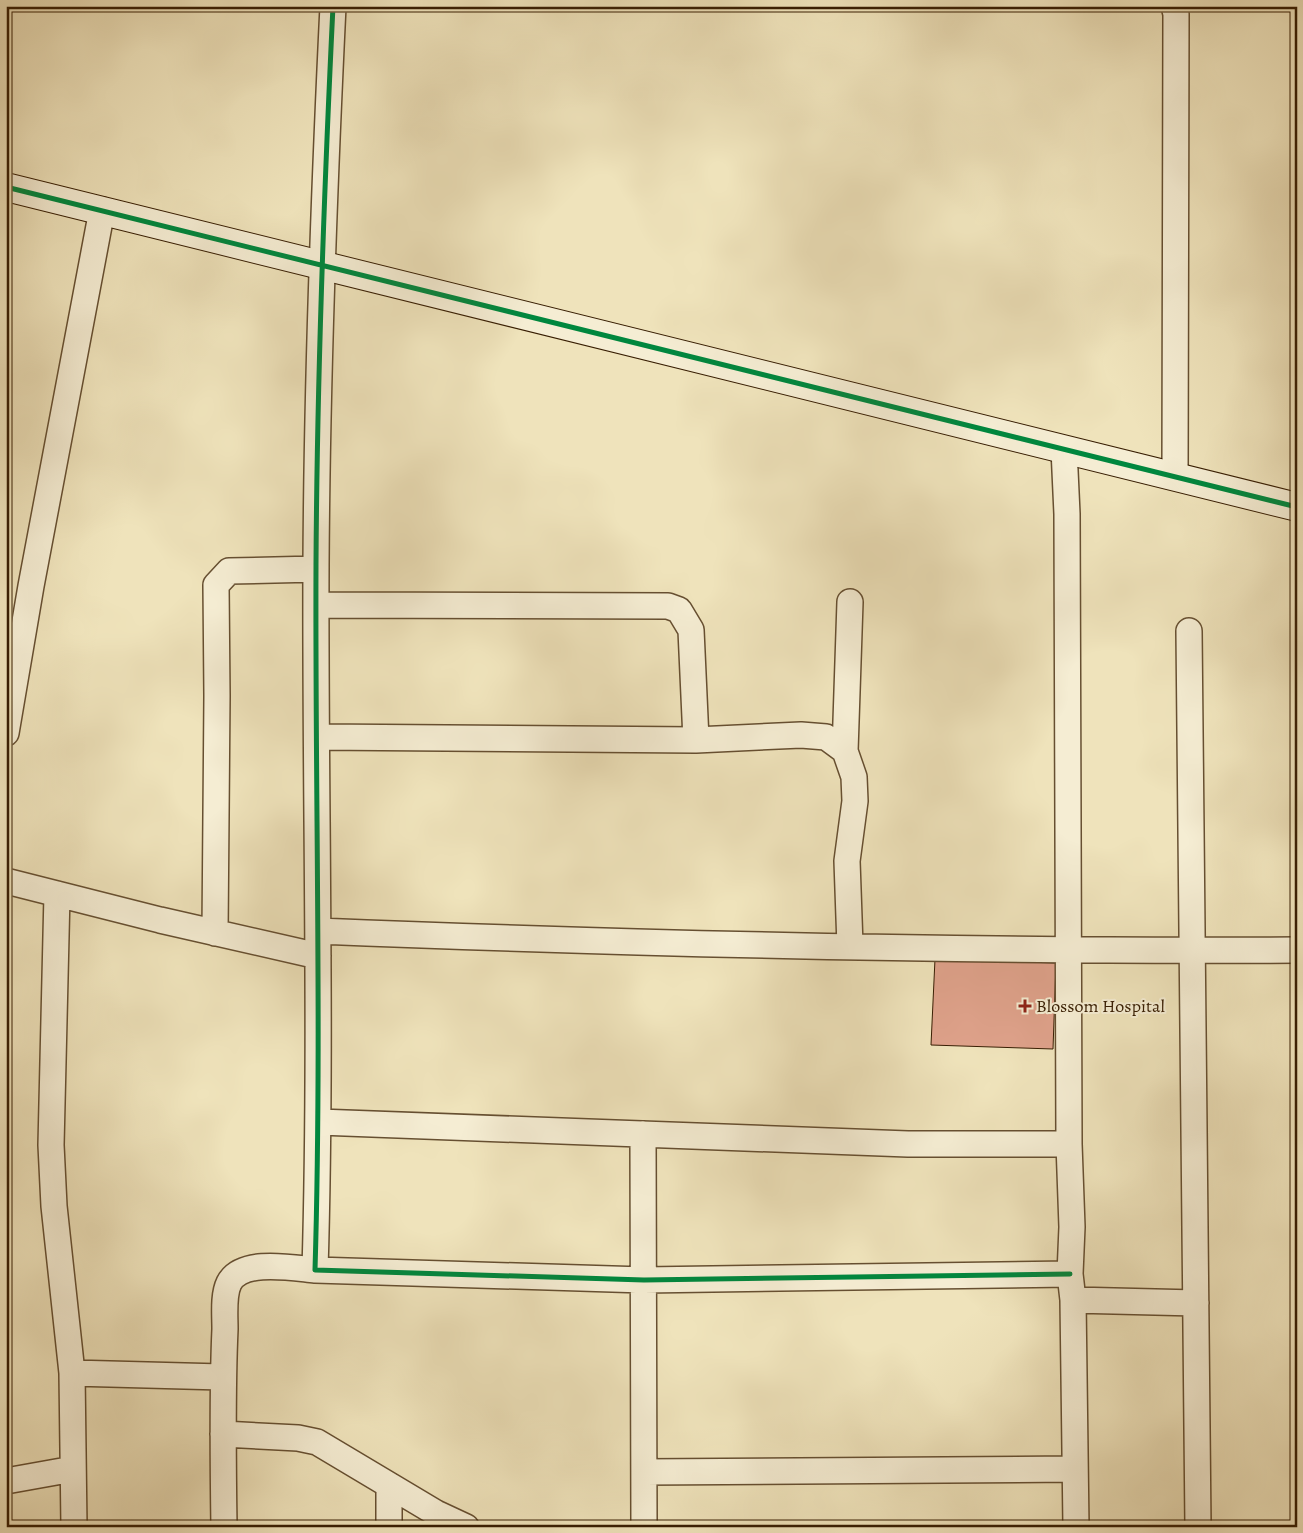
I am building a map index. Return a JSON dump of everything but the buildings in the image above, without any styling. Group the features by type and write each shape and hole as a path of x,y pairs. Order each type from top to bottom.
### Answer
{"street":[{"path":"315,1270 319,1122 318,605 316,569 321,265 333,6"},
{"path":"1174,6 1176,14 1174,107 1175,477"},
{"path":"6,187 1297,507"},
{"path":"6,733 32,576 102,210"},
{"path":"1064,449 1072,1227 1070,1274 1073,1300 1076,1527"},
{"path":"215,933 216,585 229,570 316,569"},
{"path":"850,602 845,751 854,777 855,801 847,861 850,946"},
{"path":"318,605 668,606 679,610 691,630 694,662 696,740"},
{"path":"1189,631 1198,1527"},
{"path":"318,737 696,740 802,734 826,737 845,751"},
{"path":"6,881 215,933 318,956"},
{"path":"57,894 51,1145 54,1206 72,1373 74,1527"},
{"path":"318,931 522,939 850,946 1297,950"},
{"path":"319,1122 908,1144 1070,1144"},
{"path":"642,1134 644,1527"},
{"path":"224,1527 222,1377 226,1300 229,1283 245,1270 266,1266 315,1270 644,1280 1070,1274"},
{"path":"1073,1300 1196,1303"},
{"path":"72,1373 222,1377"},
{"path":"223,1434 308,1439 436,1513 466,1527"},
{"path":"6,1481 73,1469"},
{"path":"644,1472 1074,1469"},
{"path":"389,1485 389,1527"}],"cycle path":[{"path":"333,6 322,286 317,495 318,1094 315,1270 644,1280 1070,1274"},
{"path":"6,187 1297,507"}],"place":[{"name":"Blossom Hospital","path":"1025,1006"}]}
